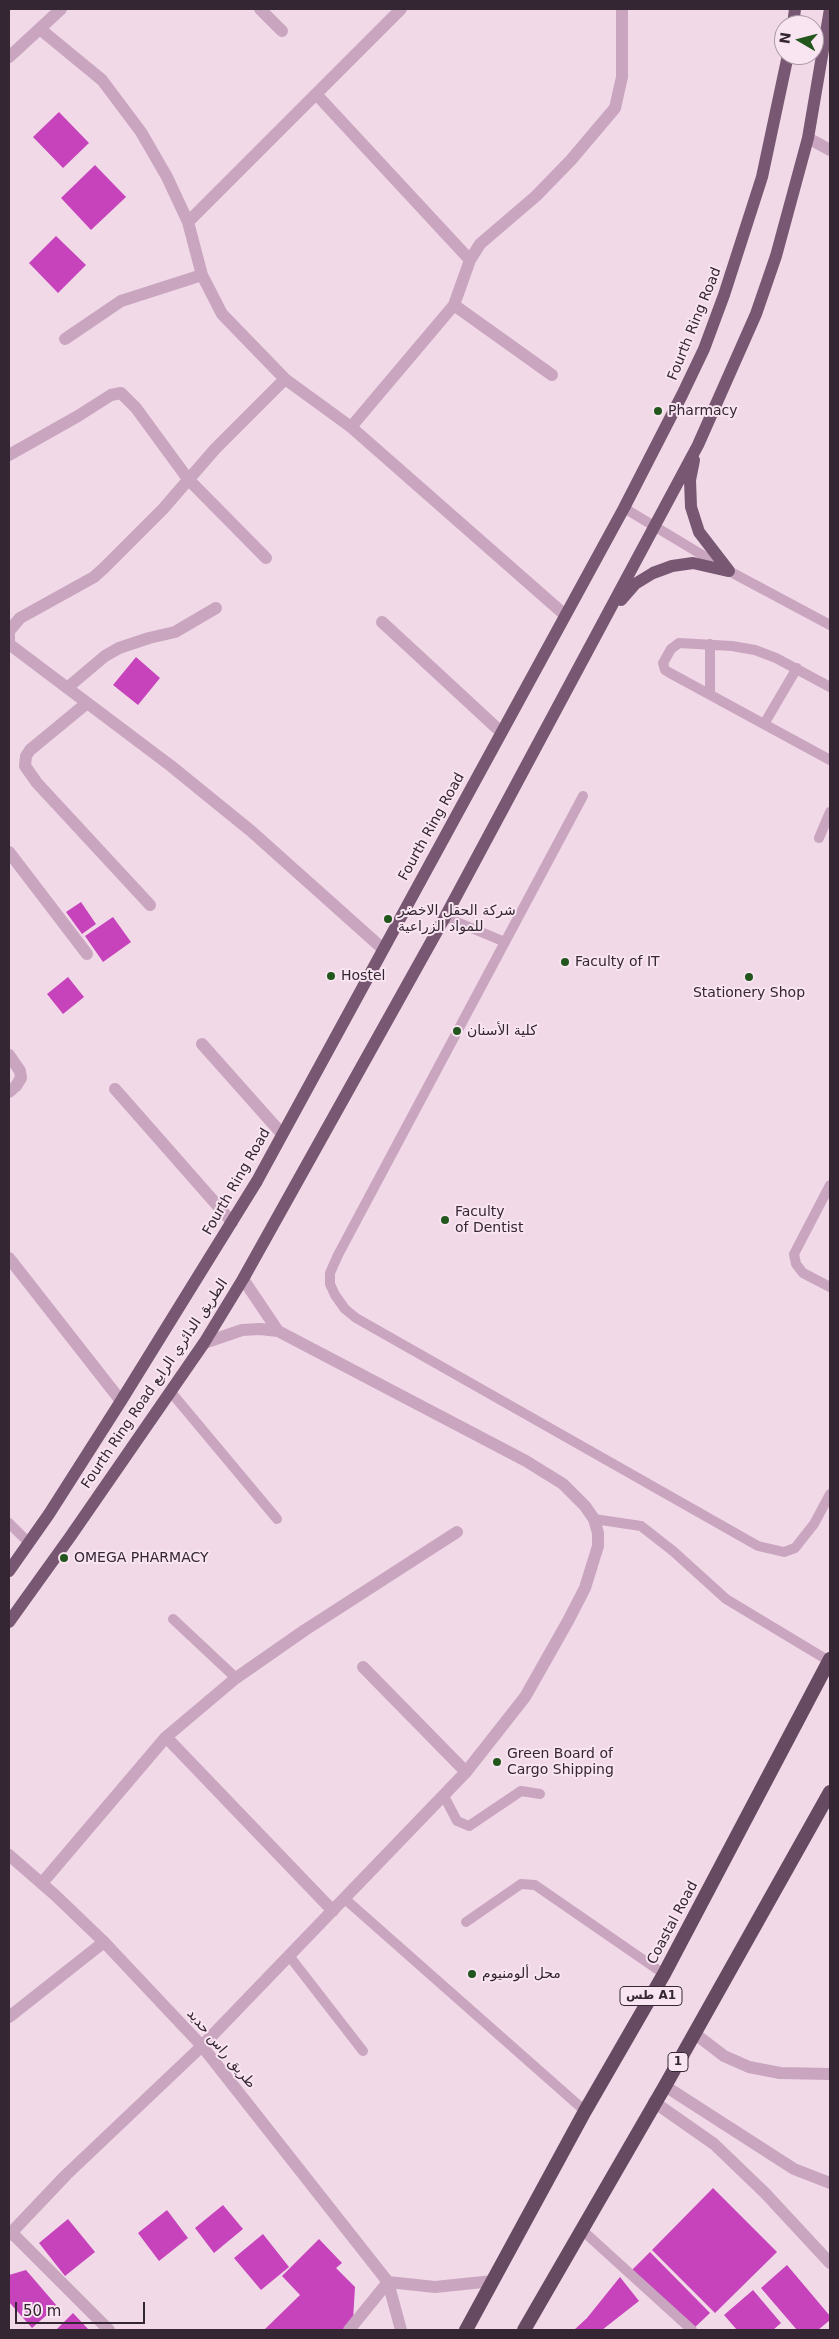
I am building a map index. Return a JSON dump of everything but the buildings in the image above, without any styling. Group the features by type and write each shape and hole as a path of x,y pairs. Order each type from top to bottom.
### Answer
{"highway":[{"name":"Coastal Road","path":"466,2330 585,2112 664,1974 830,1660"},
{"name":"1","path":"524,2330 654,2102 665,2086 830,1792"}],"main road":[{"path":"445,917 698,445 756,314 779,246 808,138 830,9"},
{"name":"Fourth Ring Road","path":"9,1571 121,1401 232,1222 624,508 704,349 724,295 762,177 777,116 786,65"},
{"path":"698,445 690,480 691,507 699,532 729,571"},
{"path":"610,610 635,584 653,573 672,566 693,563 729,571"},
{"name":"Fourth Ring Road الطريق الدائري الرابع","path":"9,1622 204,1343 243,1279 328,1129 445,917"}],"street":[{"path":"9,57 62,9"},
{"path":"260,9 282,30"},
{"path":"188,222 401,9"},
{"path":"351,426 454,305 470,260 480,244 536,196 571,160 615,108 622,77 622,9"},
{"path":"40,29 102,80 120,101 167,177 188,222 202,276 222,314 285,379 351,426 566,615"},
{"path":"316,94 470,260"},
{"path":"808,138 830,150"},
{"path":"65,338 121,301 202,276"},
{"path":"454,305 552,375"},
{"path":"285,379 215,449 163,509 104,568 94,577 20,618 9,631 9,645 171,766 251,831 383,949"},
{"path":"9,455 111,395 120,393 136,408 188,479 266,558"},
{"path":"67,688 104,656 119,648 175,632 216,608"},
{"path":"382,622 502,732"},
{"path":"87,702 30,750 26,756 25,766 37,783 150,905"},
{"path":"9,852 87,954"},
{"path":"202,1044 282,1134"},
{"path":"9,1055 20,1071 20,1078 9,1092"},
{"path":"115,1089 232,1222"},
{"path":"9,1258 121,1401"},
{"path":"243,1279 278,1331"},
{"path":"109,2330 10,2233 66,2175 202,2046 290,1957 466,1772 525,1697 568,1621 584,1588 596,1555 598,1533 594,1519 585,1506 563,1484 526,1460 278,1331 260,1328 242,1330 204,1343"},
{"path":"42,1883 166,1737 236,1678 305,1630 457,1532"},
{"path":"362,1667 466,1772"},
{"path":"166,1737 333,1911"},
{"name":"طريق راس حديد","path":"9,1855 42,1883 104,1942 202,2046 388,2282 401,2330"},
{"path":"9,2017 104,1942"},
{"path":"694,2033 724,2056 749,2067 780,2073 830,2074"},
{"path":"665,2086 794,2169 830,2183"},
{"path":"654,2102 714,2144 765,2193 830,2263"},
{"path":"348,2330 388,2282 435,2287 493,2281"}],"lane":[{"path":"624,508 729,571 830,625"},
{"path":"830,688 797,668 755,650 679,642 671,649 663,663 665,670 670,673 830,760"},
{"path":"710,644 710,694"},
{"path":"764,724 797,668"},
{"path":"583,796 338,1255 330,1273 330,1284 344,1309 356,1318 758,1546 784,1552 795,1548 814,1524 830,1494"},
{"path":"819,838 830,812"},
{"path":"445,917 505,942"},
{"path":"830,1185 794,1254 796,1264 803,1273 830,1287"},
{"path":"170,1391 277,1519"},
{"path":"594,1519 641,1526 674,1551 726,1599 830,1660"},
{"path":"9,1522 29,1543"},
{"path":"173,1619 236,1678"},
{"path":"444,1796 457,1821 469,1826 521,1791 540,1794"},
{"path":"466,1922 521,1884 535,1885 664,1974"},
{"path":"345,1899 585,2112"},
{"path":"290,1957 363,2051"},
{"path":"582,2230 692,2330"}],"place":[{"name":"Pharmacy","path":"658,411"},
{"name":"شركة الحقل الاخضر للمواد الزراعية","path":"388,919"},
{"name":"Faculty of IT","path":"565,962"},
{"name":"Hostel","path":"331,976"},
{"name":"Stationery Shop","path":"749,977"},
{"name":"كلية الأسنان","path":"457,1031"},
{"name":"Faculty of Dentist","path":"445,1220"},
{"name":"OMEGA PHARMACY","path":"64,1558"},
{"name":"Green Board of Cargo Shipping","path":"497,1762"},
{"name":"محل ألومنيوم","path":"472,1974"}]}
